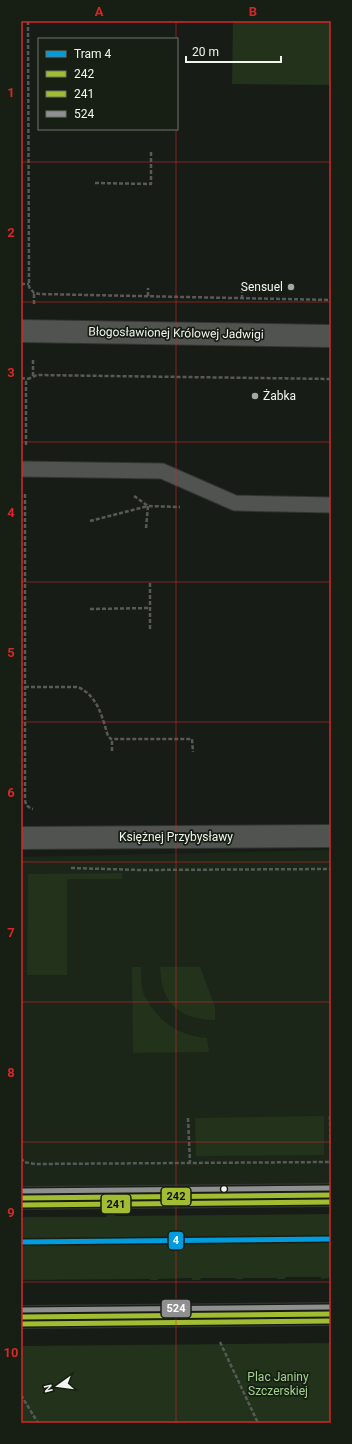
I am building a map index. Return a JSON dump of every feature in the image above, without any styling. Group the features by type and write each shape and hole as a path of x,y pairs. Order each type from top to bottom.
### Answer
{"street":[{"name":"Błogosławionej Królowej Jadwigi","path":"21,331 331,336"},
{"name":"Księżnej Przybysławy","path":"21,838 331,836"},
{"path":"21,1198 331,1195"},
{"path":"21,1317 331,1314"}],"lane":[{"path":"23,469 162,471 235,503 331,505"}],"path":[{"path":"28,21 29,286 34,293 331,300"},
{"path":"28,73 33,74"},
{"path":"95,184 151,184 151,150"},
{"path":"21,284 29,284"},
{"path":"148,288 148,296"},
{"path":"242,289 242,298"},
{"path":"21,378 28,379 37,375 331,379"},
{"path":"28,379 26,386 23,469 26,520 25,803 35,810"},
{"path":"90,521 148,506 146,528"},
{"path":"150,583 150,628"},
{"path":"25,608 30,608"},
{"path":"90,609 150,608"},
{"path":"25,687 78,687 84,690 97,704 108,736 112,739 192,739 193,752"},
{"path":"112,739 112,751"},
{"path":"70,868 141,870 331,869"},
{"path":"21,1158 24,1162 35,1164 331,1162 330,1116"},
{"path":"188,1118 190,1163"},
{"path":"218,1339 258,1423"},
{"path":"21,1395 38,1423"}],"shaded area":[{"path":"331,850 331,1185 21,1186 21,857"}],"green space":[{"path":"233,21 331,21 330,85 232,84"},
{"path":"122,873 122,879 67,879 67,975 27,975 28,874"},
{"path":"132,967 141,967 141,983 143,992 150,1005 161,1019 182,1032 207,1038 209,1052 133,1053"},
{"path":"160,967 200,967 215,1007 215,1020 206,1020 190,1016 176,1009 166,996 161,981"},
{"path":"324,1116 324,1155 196,1156 195,1118"},
{"path":"115,1214 115,1216 331,1214 331,1277 321,1279 321,1277 286,1277 285,1279 201,1278 200,1280 192,1280 192,1278 158,1280 21,1280 21,1217 106,1217 107,1215"},
{"name":"Plac Janiny Szczerskiej","path":"331,1343 331,1423 21,1423 21,1346"}],"tram line":[{"name":"4","path":"21,1242 331,1239"}],"transit line":[{"name":"524","path":"21,1191 331,1188"},
{"name":"242","path":"21,1198 331,1195"},
{"name":"241","path":"21,1205 331,1202"},
{"name":"524","path":"21,1310 331,1307"},
{"name":"242","path":"21,1317 331,1314"},
{"name":"241","path":"21,1324 331,1321"}],"place":[{"name":"Sensuel","path":"291,287"},
{"name":"Żabka","path":"255,396"}]}
